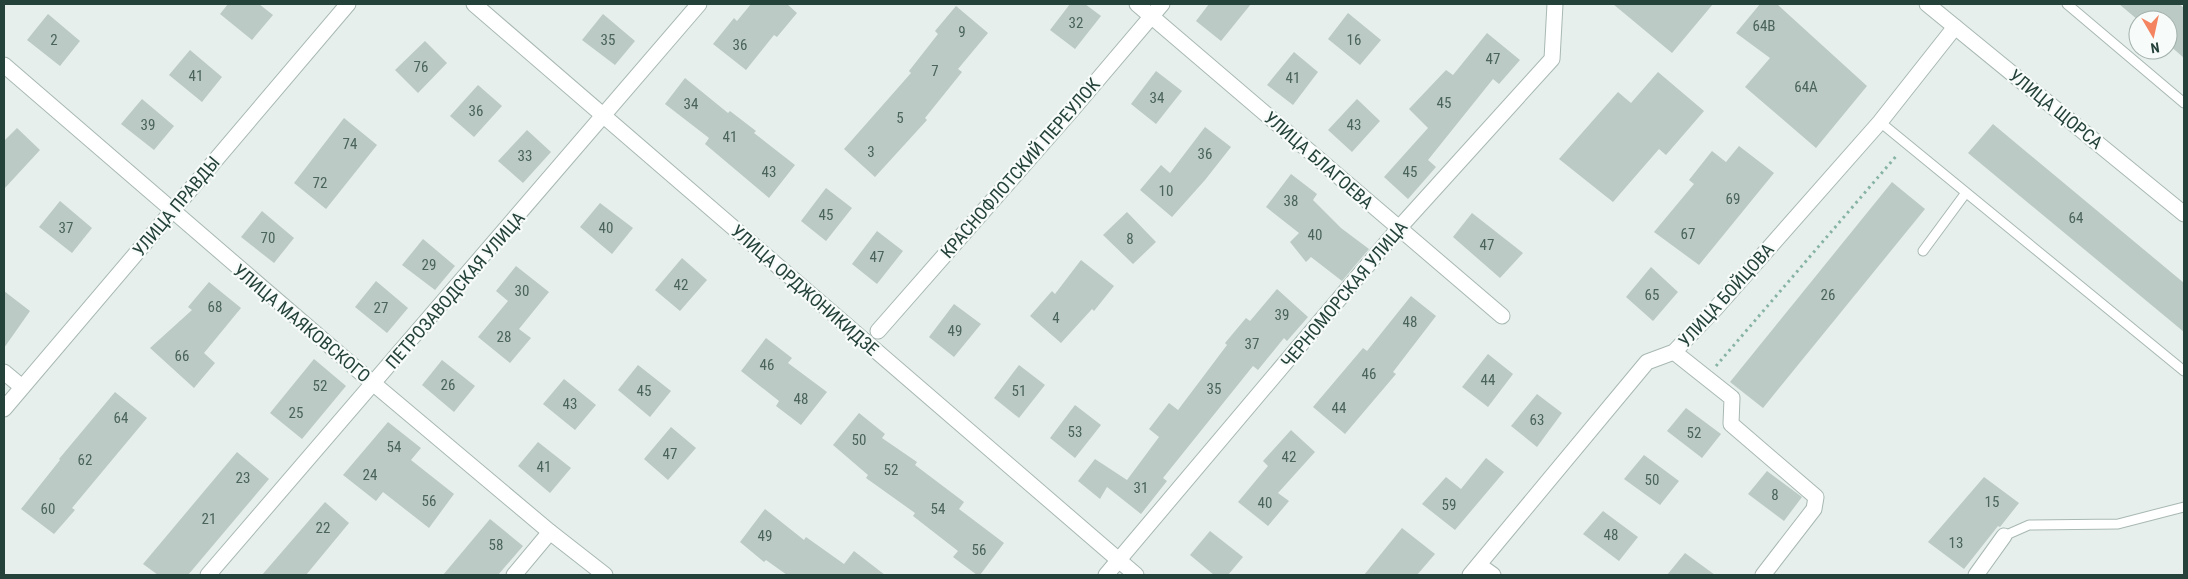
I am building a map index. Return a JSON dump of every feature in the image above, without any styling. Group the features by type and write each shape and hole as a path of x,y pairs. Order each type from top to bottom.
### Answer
{"street":[{"name":"УЛИЦА ПРАВДЫ","path":"4,408 348,4"},
{"name":"УЛИЦА ОРДЖОНИКИДЗЕ","path":"474,4 1136,575"},
{"name":"ПЕТРОЗАВОДСКАЯ УЛИЦА","path":"208,575 699,4"},
{"name":"УЛИЦА БЛАГОЕВА","path":"1137,4 1502,316"},
{"name":"КРАСНОФЛОТСКИЙ ПЕРЕУЛОК","path":"878,331 1072,110 1162,4"},
{"name":"ЧЕРНОМОРСКАЯ УЛИЦА","path":"1106,575 1399,228 1552,59 1555,4"},
{"name":"УЛИЦА ЩОРСА","path":"1927,4 2184,214"},
{"name":"УЛИЦА БОЙЦОВА","path":"1475,570 1647,362 1674,352 1716,308 1880,122 1955,27"},
{"name":"УЛИЦА МАЯКОВСКОГО","path":"4,65 374,384 550,532 605,575"},
{"path":"1674,352 1732,398 1732,424 1816,497 1814,508 1763,575"},
{"path":"4,372 22,387"},
{"path":"514,575 550,532"},
{"path":"1976,575 2004,536"},
{"path":"1475,570 1492,575"}],"lane":[{"path":"2067,4 2184,103"},
{"path":"1880,122 1965,194 2184,371"},
{"path":"1923,251 1965,194"},
{"path":"2004,536 2029,525 2118,524 2184,507"}],"path":[{"path":"1706,378 1906,144"}],"building":[{"path":"228,4 259,4 273,15 252,40 220,14"},
{"path":"751,4 787,4 797,13 777,37 774,35 746,70 713,44 734,18 737,21"},
{"path":"1070,4 1085,4 1101,16 1075,49 1050,30"},
{"path":"1209,4 1251,4 1221,41 1196,21"},
{"path":"1613,4 1713,4 1672,53"},
{"path":"1760,4 1777,4 1867,86 1816,148 1745,87 1770,58 1736,33"},
{"path":"2119,4 2179,4 2184,8 2184,58 2178,53 2178,10 2128,10 2128,12"},
{"path":"956,6 988,33 958,69 962,72 925,118 927,120 875,177 844,149 911,73 909,71 938,34 935,31"},
{"path":"1348,13 1381,40 1360,65 1328,39"},
{"path":"48,14 80,41 60,66 27,40"},
{"path":"603,14 635,41 615,65 582,40"},
{"path":"1487,33 1520,60 1499,84 1493,79 1428,160 1436,167 1408,199 1384,177 1428,128 1409,109 1446,70 1453,75"},
{"path":"425,41 447,63 418,93 395,70"},
{"path":"190,50 222,77 202,102 169,75"},
{"path":"1294,52 1318,72 1293,105 1267,85"},
{"path":"1156,71 1182,91 1156,124 1131,104"},
{"path":"1658,72 1704,111 1666,155 1659,149 1613,202 1559,159 1618,92 1631,103"},
{"path":"685,78 728,113 730,111 756,131 754,133 795,165 769,198 705,144 709,138 665,104"},
{"path":"478,85 502,106 474,137 450,116"},
{"path":"142,99 174,126 154,150 121,124"},
{"path":"1357,99 1380,121 1352,152 1328,130"},
{"path":"344,118 377,145 326,209 294,183"},
{"path":"1993,124 2184,283 2184,332 1968,153"},
{"path":"1205,127 1231,147 1172,217 1140,190 1161,165 1170,173"},
{"path":"17,128 40,150 4,189 4,141"},
{"path":"527,130 551,152 523,183 498,161"},
{"path":"1739,146 1774,173 1699,265 1654,232 1694,184 1689,180 1712,151 1726,162"},
{"path":"1291,174 1317,194 1313,200 1341,228 1369,249 1342,281 1311,257 1306,262 1290,242 1299,233 1266,207"},
{"path":"1892,182 1925,209 1763,408 1730,382"},
{"path":"826,188 852,208 826,241 801,221"},
{"path":"60,201 92,228 72,253 39,227"},
{"path":"600,203 633,228 612,254 580,227"},
{"path":"262,211 294,238 274,263 241,237"},
{"path":"1127,212 1156,242 1133,264 1103,235"},
{"path":"1472,213 1523,253 1500,278 1453,237"},
{"path":"877,231 903,251 877,284 852,264"},
{"path":"423,239 455,266 435,290 402,265"},
{"path":"682,258 707,280 680,311 655,290"},
{"path":"1081,260 1114,286 1094,311 1092,309 1061,343 1030,316 1052,291 1055,294"},
{"path":"516,266 549,292 519,329 531,338 510,363 478,337 508,301 496,291"},
{"path":"1651,267 1678,292 1653,321 1626,297"},
{"path":"376,281 408,308 387,333 355,307"},
{"path":"209,282 241,308 204,353 215,363 194,388 150,348 192,310 188,307"},
{"path":"1277,289 1308,317 1287,341 1284,338 1258,370 1253,366 1163,478 1167,481 1141,514 1107,487 1100,499 1078,481 1095,459 1127,480 1159,437 1149,429 1169,403 1178,410 1227,345 1225,343 1246,318 1250,321"},
{"path":"4,291 30,311 4,348"},
{"path":"1411,296 1436,316 1393,372 1396,374 1345,434 1313,407 1363,348 1367,351"},
{"path":"954,304 981,324 954,357 929,337"},
{"path":"766,338 792,358 788,363 827,392 801,425 776,406 779,401 741,371"},
{"path":"1488,354 1513,374 1488,407 1462,387"},
{"path":"314,359 346,386 302,439 270,413"},
{"path":"442,360 475,386 454,412 422,385"},
{"path":"638,365 671,391 650,417 618,390"},
{"path":"1019,365 1045,385 1019,418 994,398"},
{"path":"564,379 596,405 575,430 543,404"},
{"path":"115,392 147,418 72,508 75,510 54,534 21,509 59,459"},
{"path":"1537,394 1562,413 1537,447 1511,426"},
{"path":"1075,405 1101,425 1075,458 1050,438"},
{"path":"1686,408 1721,434 1702,458 1667,431"},
{"path":"859,413 885,434 882,438 917,462 915,465 964,502 959,509 1004,543 980,575 977,575 953,557 958,551 913,516 915,513 866,478 868,475 833,445"},
{"path":"388,422 421,448 411,460 454,494 429,528 383,492 376,501 343,475"},
{"path":"671,427 696,448 668,480 644,459"},
{"path":"1291,430 1315,452 1278,493 1289,501 1268,526 1238,502 1268,466 1263,461"},
{"path":"538,442 571,468 550,493 518,466"},
{"path":"237,452 269,479 188,575 158,575 143,564"},
{"path":"1644,455 1679,481 1660,505 1624,479"},
{"path":"1486,458 1504,472 1455,530 1422,504 1446,477 1461,489"},
{"path":"1767,471 1802,497 1784,521 1748,494"},
{"path":"1984,477 2019,503 1964,569 1928,542"},
{"path":"325,502 349,523 306,575 262,575"},
{"path":"765,509 804,540 806,537 844,564 854,551 885,575 787,575 766,560 764,562 740,542"},
{"path":"1603,511 1638,537 1619,561 1583,534"},
{"path":"490,519 523,546 498,575 443,575"},
{"path":"1402,528 1435,554 1417,575 1364,575"},
{"path":"1210,531 1243,557 1228,575 1214,575 1190,555"},
{"path":"1685,553 1715,575 1667,575"}]}
